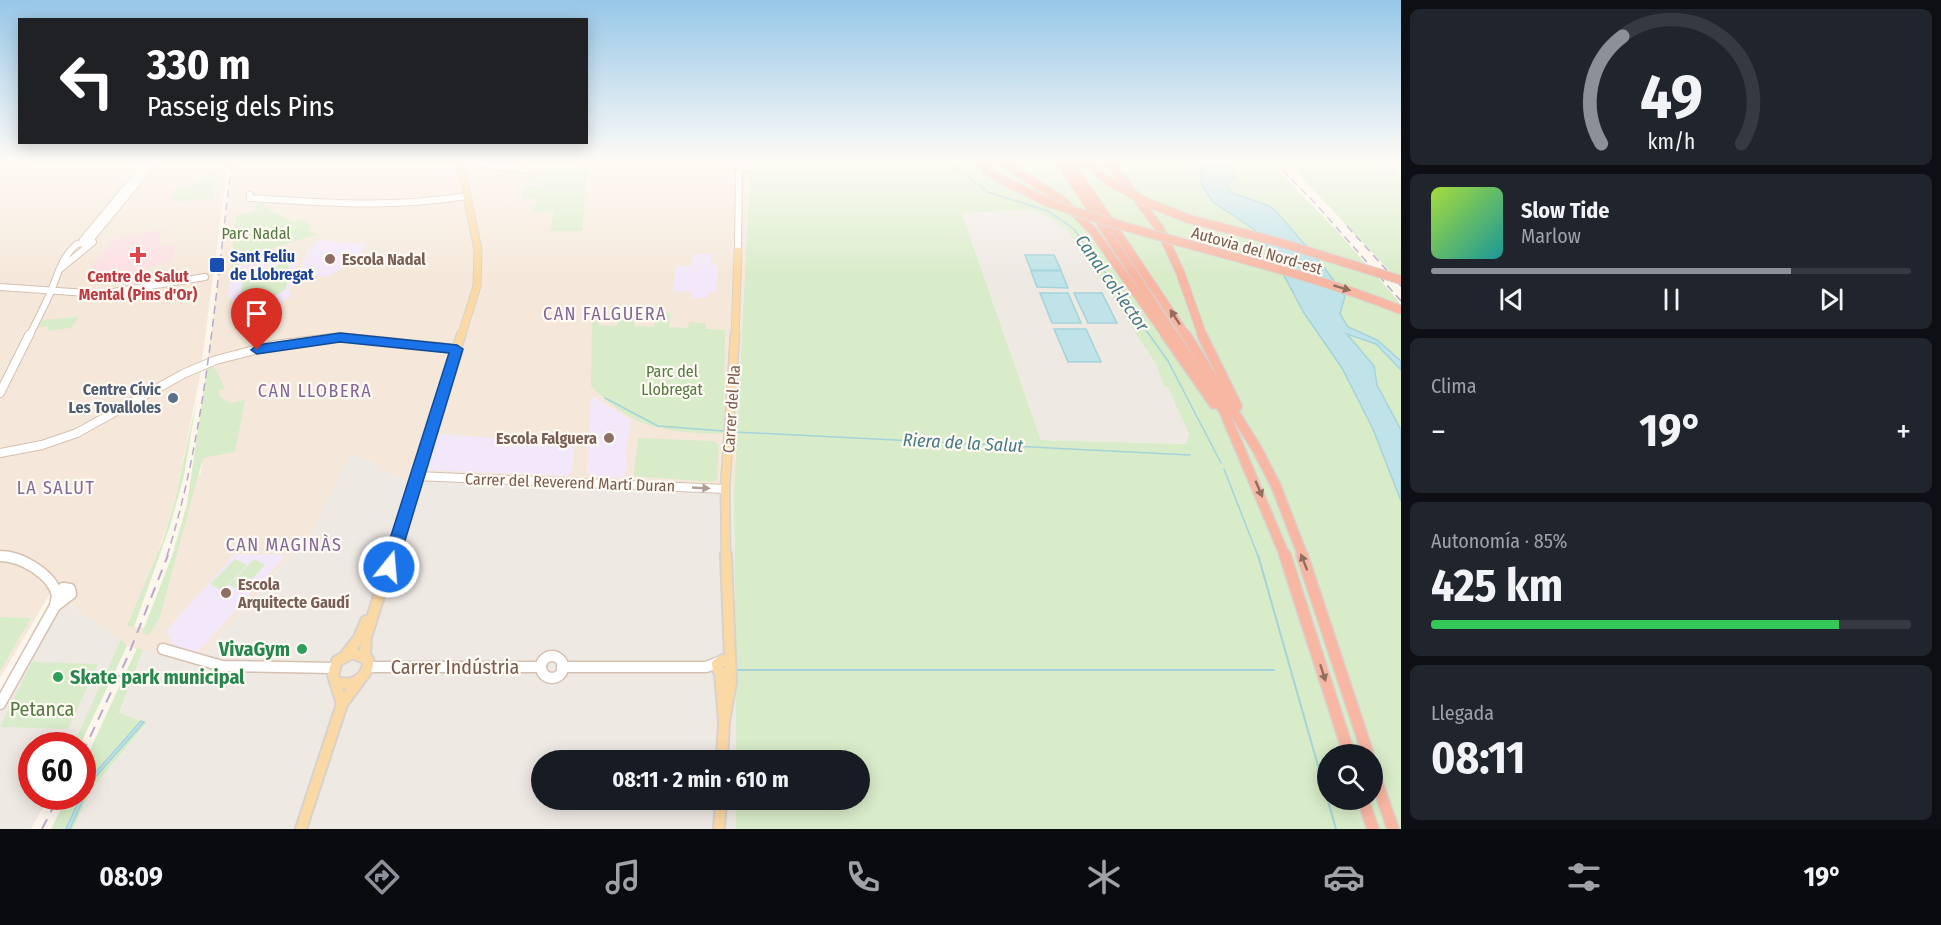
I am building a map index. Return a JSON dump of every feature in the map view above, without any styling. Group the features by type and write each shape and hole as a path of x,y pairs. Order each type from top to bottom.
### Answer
{"highway":[{"name":"Autovia del Nord-est","path":"1043,200 1116,225 1343,288 1401,310"},
{"path":"1060,200 1093,231 1235,435"},
{"path":"1086,200 1214,393 1235,435 1292,573 1346,744"},
{"path":"1095,200 1174,317 1257,449 1276,486 1311,578 1365,744"},
{"path":"1138,200 1160,229 1176,262 1201,333 1248,426 1257,449"},
{"name":"Autovia del Nord-est","path":"1145,200 1170,211 1401,280"},
{"path":"1383,800 1393,829"},
{"path":"1367,810 1373,829"}],"main road":[{"path":"301,829 342,704 369,667 365,655 366,637 478,276 478,250 468,200"},
{"name":"Carrer del Pla","path":"723,750 723,667 728,644 725,489 731,423 738,250"},
{"path":"342,704 337,682 333,676 333,668 361,634 400,525"},
{"path":"347,653 359,652 365,655"},
{"path":"337,682 349,685 359,681"},
{"path":"719,829 720,810"}],"street":[{"path":"87,240 118,200"},
{"path":"87,240 122,200"},
{"path":"300,200 379,204 427,203 446,200"},
{"name":"Carrer del Pla","path":"738,250 740,200"},
{"path":"0,393 51,292 59,270 76,250 91,246 93,242 87,240"},
{"path":"0,287 101,294 205,277 201,275 102,290 98,293"},
{"path":"0,453 42,445 77,433 185,373 216,360 274,345 340,337 457,349"},
{"name":"Carrer del Reverend Martí Duran","path":"416,476 725,489"},
{"path":"0,556 14,556 59,596 0,704"},
{"path":"163,649 222,666 333,668"},
{"name":"Carrer Indústria","path":"369,667 541,667 544,675 550,677 559,674 562,667 723,667"}],"shaded area":[{"path":"0,200 223,200 202,361 208,359 228,200 749,200 734,488 416,476 404,481 375,463 350,454 312,532 193,666 127,646 70,605 60,604 51,592 0,678","holes":["208,369 201,473 196,478 160,617 142,633 144,627 134,627 175,500 201,371"]},
{"path":"1028,210 1044,214 1069,232 1089,259 1156,364 1164,386 1168,388 1189,434 1186,444 1041,440 962,212"},
{"name":"Centre de Salut Mental (Pins d'Or)","path":"161,229 159,247 175,245 174,261 139,269 132,284 120,286 125,274 102,277 103,273 98,273 93,264 114,240"},
{"name":"Escola Nadal","path":"320,240 368,243 356,260 327,277 301,274 303,262 312,245"},
{"path":"268,253 273,263 298,258 289,292 293,295 255,319 228,296 231,270"},
{"path":"693,254 711,254 711,265 718,265 716,292 708,293 707,298 691,298 691,292 673,291 676,266 692,266"},
{"name":"Escola Falguera","path":"591,395 631,420 626,453 628,467 623,478 593,477 587,471"},
{"path":"438,434 574,444 572,472 566,476 427,470"},
{"path":"350,454 375,463 404,481 416,476 734,488 736,750 531,750 531,810 736,810 736,829 73,829 82,810 96,810 96,784 147,724 119,714 143,650 193,666 312,532"},
{"name":"Escola Arquitecte Gaudí","path":"235,554 286,555 196,654 175,646 166,631"},
{"path":"60,604 69,605 121,639 79,732 18,732 18,810 41,810 31,829 0,829 0,711"}],"green space":[{"path":"172,200 196,200 171,202"},
{"path":"537,200 585,200 582,231 550,231 554,211 532,212 532,207 537,206"},
{"path":"749,200 1212,200 1255,230 1272,253 1304,313 1342,368 1373,429 1401,501 1401,829 736,829 736,810 870,810 870,750 736,750 734,488","holes":["1028,210 1044,214 1069,232 1156,364 1164,386 1168,388 1189,434 1186,444 1041,440 962,213"]},
{"path":"1249,200 1307,200 1394,296 1401,305 1401,361 1377,340 1348,327 1340,314 1342,302 1320,262 1276,211"},
{"path":"1322,200 1401,200 1401,283"},
{"name":"Parc Nadal","path":"259,202 265,202 263,206 294,223 300,219 312,226 308,230 317,235 278,246 231,268 236,216 253,212"},
{"path":"285,262 289,266 286,289 253,309 240,298 243,282"},
{"name":"Parc del Llobregat","path":"600,311 598,325 617,326 619,319 635,320 634,326 654,327 656,312 671,313 669,327 688,328 689,322 706,323 706,329 725,330 724,423 721,434 682,432 636,420 621,411 591,386 592,314"},
{"path":"78,317 71,328 47,331 48,326 39,327 42,320"},
{"path":"1346,334 1376,344 1401,370 1401,430 1377,385 1373,366"},
{"path":"214,367 225,388 218,391 220,397 230,403 245,400 235,452 203,458 160,617 149,635 142,633 172,556 187,504 207,369"},
{"path":"196,403 184,476 170,526 134,627 127,626 162,543 175,500"},
{"path":"638,438 714,441 719,445 717,479 712,482 634,476"},
{"path":"235,559 247,565 222,591 210,584"},
{"path":"254,559 265,565 241,591 229,585"},
{"path":"0,617 31,618 0,671"},
{"path":"121,639 127,646 86,732 79,732"},
{"path":"137,648 143,650 119,713 141,721 96,772 96,737"},
{"name":"Petanca","path":"32,662 98,664 68,729 0,727"},
{"path":"144,722 147,723 96,784 96,776"},
{"path":"60,810 74,810 66,829 51,829"},
{"path":"78,810 82,810 73,829 70,829"}],"water":[{"path":"1211,200 1252,200 1276,211 1320,262 1345,296 1340,314 1348,327 1377,340 1401,361 1401,370 1376,344 1347,334 1374,366 1377,385 1401,430 1401,501 1373,429 1342,368 1304,313 1272,253 1255,230"},
{"path":"1025,255 1054,255 1061,270 1031,270"},
{"path":"1031,271 1061,271 1068,288 1037,287"},
{"path":"1040,293 1068,293 1081,323 1052,323"},
{"path":"1074,293 1102,293 1117,323 1088,323"},
{"path":"1054,329 1086,329 1101,362 1068,362"},
{"path":"141,721 144,722 96,776 96,772"},
{"path":"75,810 78,810 70,829 66,829"}],"waterway":[{"name":"Canal col·lector","path":"1012,200 1048,211 1074,229 1168,361 1221,463"},
{"name":"Riera de la Salut","path":"605,398 658,426 724,431"},
{"name":"Riera de la Salut","path":"735,432 1190,455"},
{"name":"Canal col·lector","path":"1224,469 1258,556"},
{"name":"Canal col·lector","path":"1258,555 1336,829"},
{"path":"736,670 1274,670"}],"railway":[{"path":"167,556 181,508 201,410 228,200"},
{"path":"1312,200 1401,301"},
{"path":"1347,226 1401,286"},
{"path":"92,732 128,656 168,555"},
{"path":"42,829 52,810"}],"place":[{"name":"Centre de Salut Mental (Pins d'Or)","path":"138,255"},
{"name":"Escola Nadal","path":"330,259"},
{"name":"Sant Feliu de Llobregat","path":"217,265"},
{"name":"Centre Cívic Les Tovalloles","path":"173,398"},
{"name":"Escola Falguera","path":"609,438"},
{"name":"Escola Arquitecte Gaudí","path":"226,593"},
{"name":"VivaGym","path":"302,649"},
{"name":"Skate park municipal","path":"58,677"}],"district":[{"name":"CAN FALGUERA","path":"605,314"},
{"name":"CAN LLOBERA","path":"315,391"},
{"name":"LA SALUT","path":"56,488"},
{"name":"CAN MAGINÀS","path":"284,545"}],"route":[{"path":"257,350 274,345 340,337 457,349 400,525 389,567"}]}
